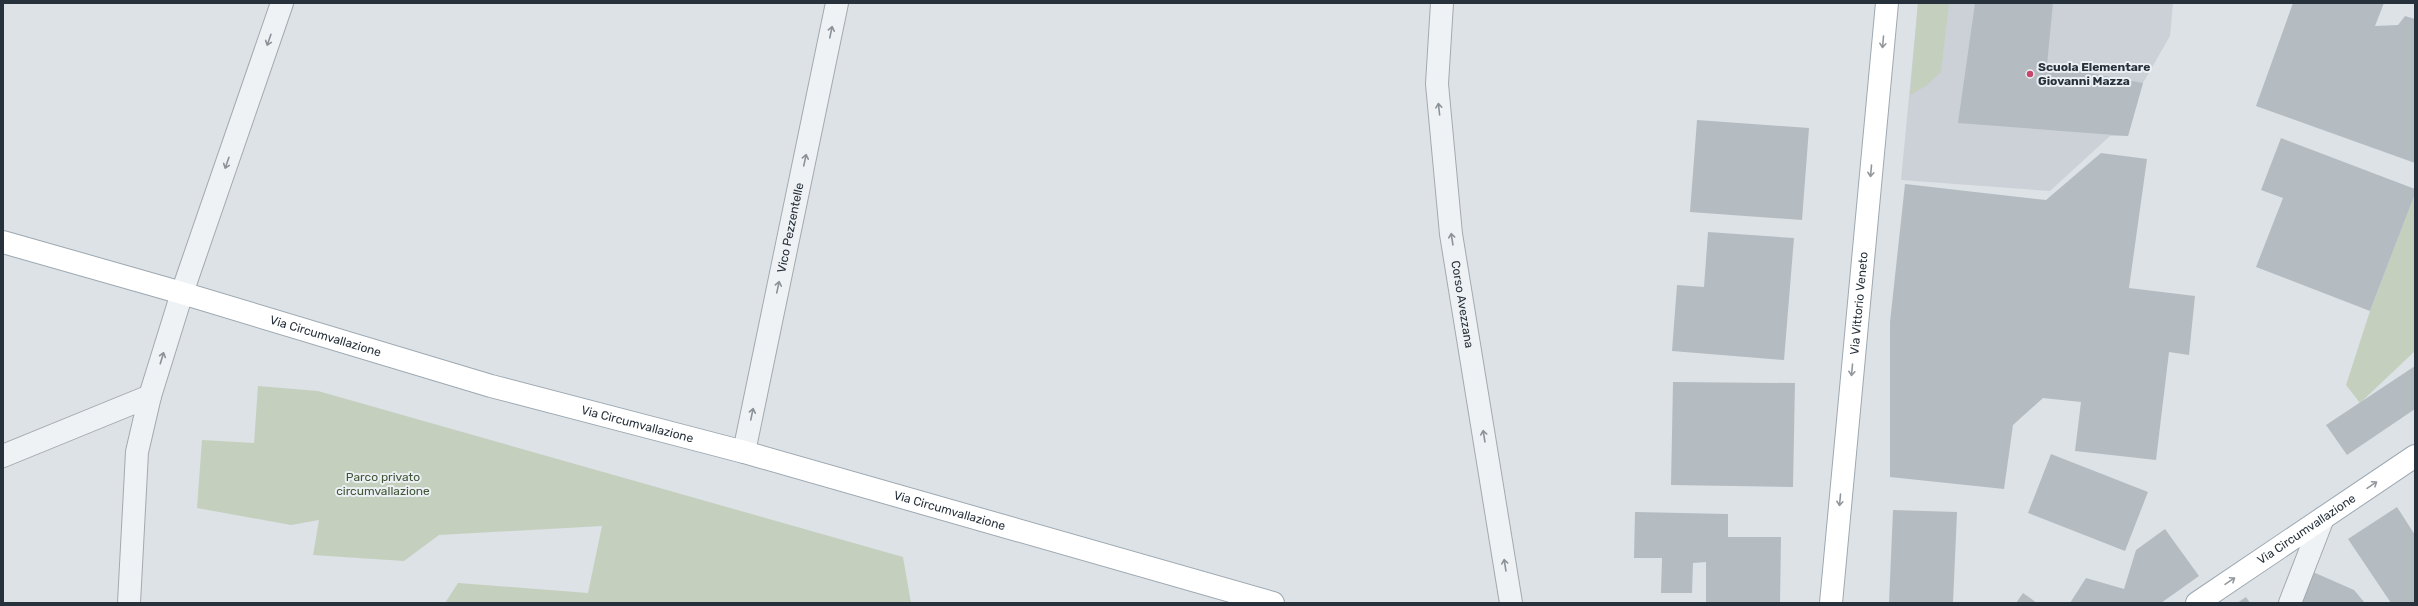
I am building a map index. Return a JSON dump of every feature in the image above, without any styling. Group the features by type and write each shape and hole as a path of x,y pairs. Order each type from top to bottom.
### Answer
{"main road":[{"name":"Via Vittorio Veneto","path":"1831,603 1887,3"},
{"name":"Via Circumvallazione","path":"3,242 182,293 491,386 744,452 1273,603"},
{"name":"Via Circumvallazione","path":"2197,603 2415,456"}],"street":[{"path":"129,603 137,452 150,396 182,293 282,3"},
{"name":"Vico Pezzentelle","path":"744,452 837,3"},
{"name":"Corso Avezzana","path":"1442,3 1437,84 1451,234 1512,603"},
{"path":"3,456 150,396"},
{"path":"2290,603 2323,518"}],"shaded area":[{"path":"1918,3 2173,3 2170,36 2143,83 2128,136 2110,136 2050,191 1901,180"}],"green space":[{"path":"1918,3 1949,3 1941,72 1926,86 1910,95"},
{"path":"2415,194 2415,351 2360,403 2346,385 2370,311"},
{"name":"Parco privato circumvallazione","path":"258,386 318,391 903,557 911,603 445,603 458,583 588,593 602,526 439,535 404,561 313,555 319,520 291,525 197,508 202,440 254,443"}],"building":[{"name":"Scuola Elementare Giovanni Mazza","path":"1975,3 2053,3 2047,65 2143,83 2128,136 1958,123"},
{"path":"2293,3 2384,3 2375,26 2398,25 2405,16 2415,19 2415,163 2256,106"},
{"path":"1697,120 1809,128 1802,220 1690,212"},
{"path":"2281,138 2415,189 2415,194 2370,311 2256,267 2283,198 2261,190"},
{"path":"2101,153 2147,159 2129,288 2195,296 2189,355 2169,352 2156,460 2075,451 2081,402 2043,398 2013,425 2004,489 1890,477 1890,322 1905,184 2046,200"},
{"path":"1708,232 1794,238 1784,360 1672,351 1677,285 1704,287"},
{"path":"2415,366 2415,409 2347,455 2326,425"},
{"path":"1673,382 1795,383 1793,487 1671,485"},
{"path":"2051,454 2148,492 2125,551 2028,513"},
{"path":"2397,507 2415,535 2415,603 2391,603 2348,539"},
{"path":"1893,510 1957,512 1953,603 1889,603"},
{"path":"1635,512 1728,514 1728,537 1781,537 1780,603 1706,603 1706,562 1693,563 1692,593 1661,593 1662,558 1634,558"},
{"path":"2165,529 2199,576 2161,603 2070,603 2086,578 2124,589 2136,550"},
{"path":"2313,572 2354,590 2365,603 2300,603"},
{"path":"2023,593 2037,603 2016,603"},
{"path":"2246,597 2250,603 2237,603"}],"place":[{"name":"Scuola Elementare Giovanni Mazza","path":"2030,74"}]}
